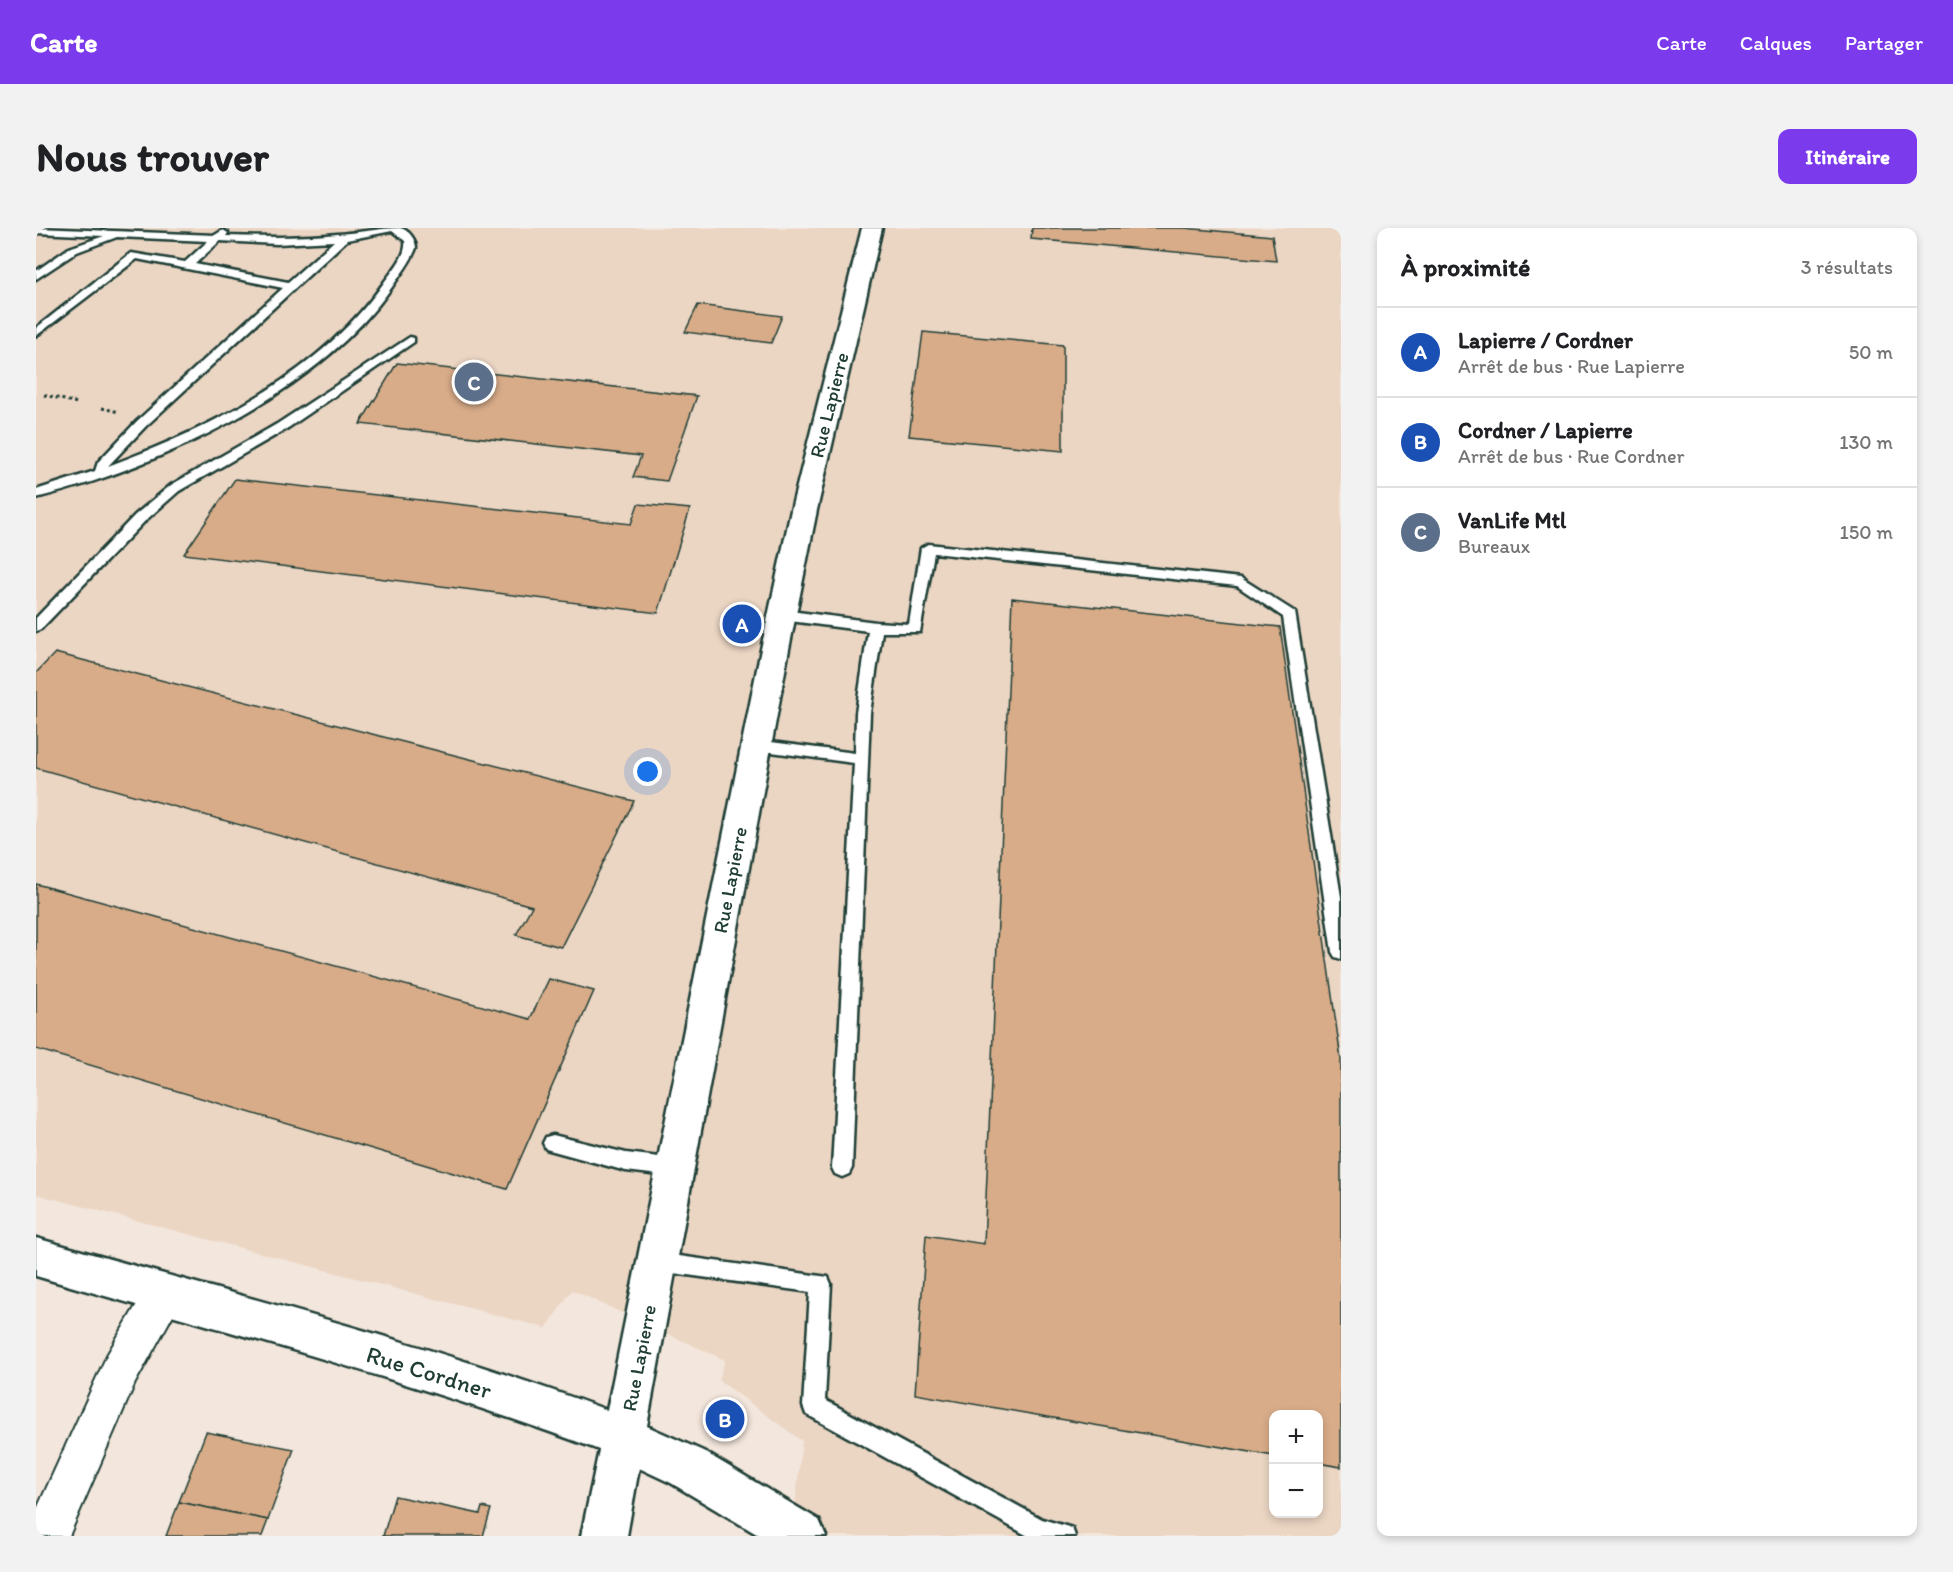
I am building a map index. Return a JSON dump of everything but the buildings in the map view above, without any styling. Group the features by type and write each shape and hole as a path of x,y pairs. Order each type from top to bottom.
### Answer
{"street":[{"name":"Rue Lapierre","path":"604,1536 782,615 804,510 872,228"},
{"name":"Rue Cordner","path":"36,1257 471,1384 624,1438 701,1474 803,1536"},
{"path":"47,1536 121,1369 164,1295"}],"lane":[{"path":"188,265 227,228"},
{"path":"36,230 277,241 393,228 410,239 411,244 409,254 370,309 335,345 275,389 224,420 177,444 101,473 36,494"},
{"path":"45,240 68,230"},
{"path":"101,473 102,465 141,424 348,232"},
{"path":"36,276 73,250 121,234"},
{"path":"36,333 135,255 291,286"},
{"path":"36,626 140,518 175,488 281,427 410,340"},
{"path":"782,615 876,627 915,629 928,548 1241,582 1290,615 1341,952"},
{"path":"843,1168 864,713 876,627"},
{"path":"756,745 862,759"},
{"path":"553,1143 611,1159 676,1168"},
{"path":"658,1262 821,1284 814,1406 1038,1529 1064,1536"}],"path":[{"path":"44,395 77,403"}],"shaded area":[{"path":"36,228 1341,228 1341,1536 792,1536 802,1441 719,1380 725,1360 572,1290 546,1328 36,1194"}],"place":[{"name":"VanLife Mtl","path":"474,382"},
{"name":"Lapierre / Cordner","path":"742,624"},
{"name":"Cordner / Lapierre","path":"725,1419"}]}
